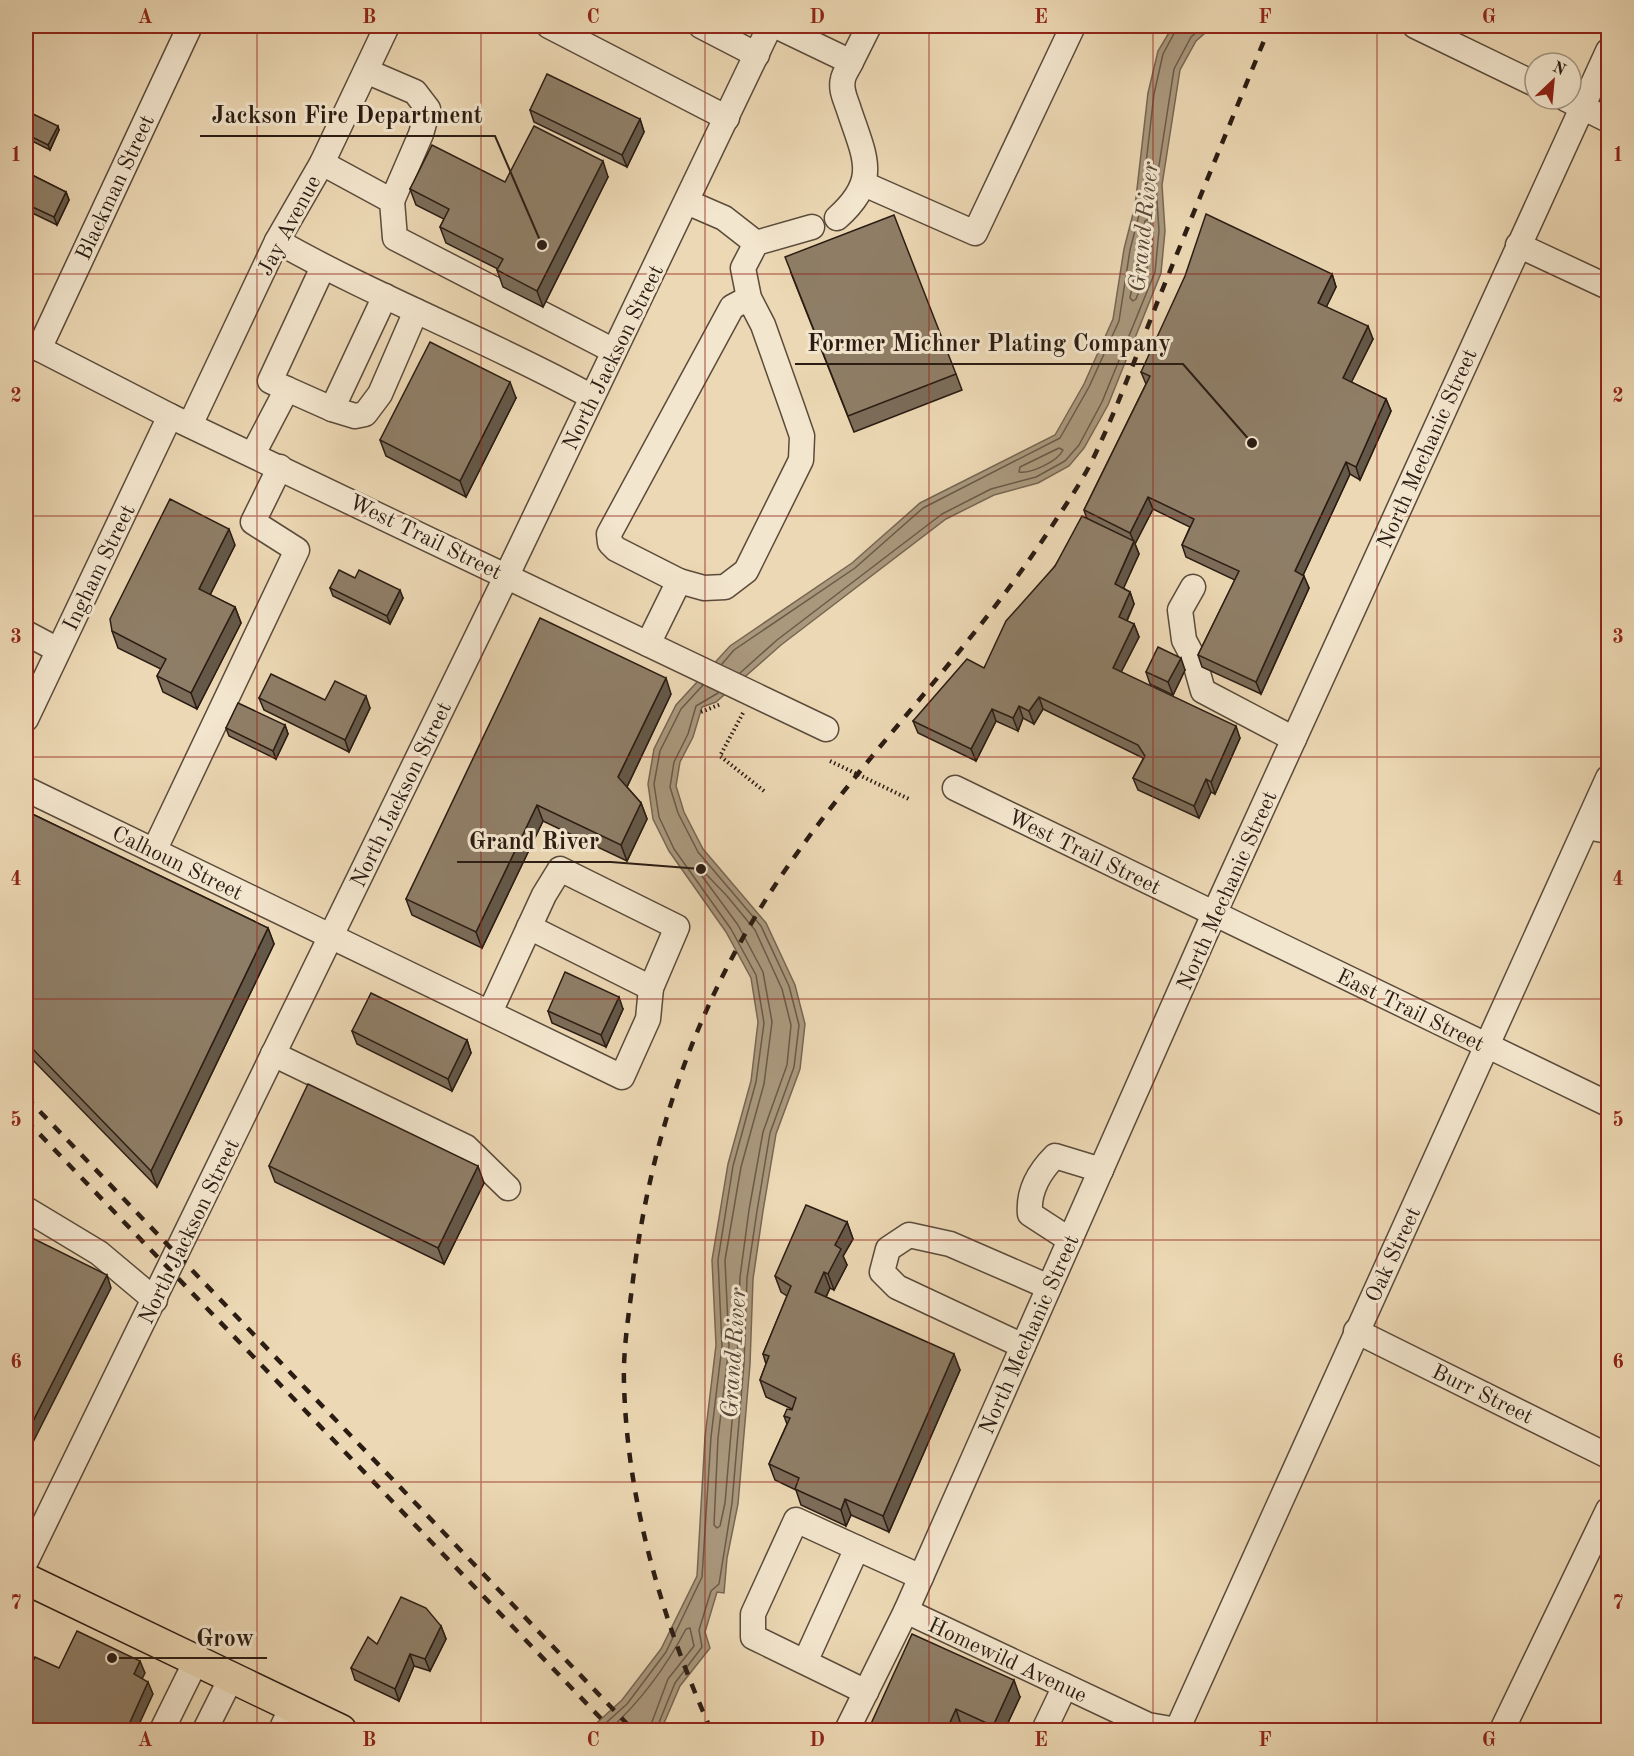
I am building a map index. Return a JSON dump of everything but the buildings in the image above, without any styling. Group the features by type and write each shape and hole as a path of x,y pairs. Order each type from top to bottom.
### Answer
{"main road":[{"path":"26,1579 231,1678 286,1719 332,1728"}],"street":[{"name":"Blackman Street","path":"32,346 190,26"},
{"name":"Jay Avenue","path":"180,420 321,163 387,26"},
{"path":"549,26 727,118"},
{"path":"701,26 757,56"},
{"name":"North Jackson Street","path":"26,1561 507,575 771,26"},
{"path":"776,26 851,62"},
{"path":"837,218 855,202 864,183 866,162 843,91 843,78 869,26"},
{"path":"864,183 975,233 1073,26"},
{"path":"1415,26 1523,78"},
{"name":"North Mechanic Street","path":"1583,89 1608,51"},
{"path":"366,71 416,93 428,109 421,134 392,201 395,238 614,351"},
{"path":"1583,108 1608,120"},
{"name":"North Mechanic Street","path":"847,1731 906,1611 1214,914 1518,245 1571,111"},
{"path":"321,163 392,201"},
{"path":"687,202 724,218 756,243"},
{"path":"749,298 732,307 609,534 610,543 616,549 679,581 704,588 725,587 746,570 801,460 802,436 763,325 749,298 743,268 756,243 812,226"},
{"path":"277,242 323,267 551,375 591,397"},
{"path":"1518,245 1608,287"},
{"path":"323,267 270,381 332,409 355,416 365,414 380,394 416,311"},
{"path":"332,409 385,296"},
{"name":"West Trail Street","path":"32,346 180,420 826,729"},
{"path":"254,454 288,389"},
{"name":"Ingham Street","path":"26,719 58,650 180,420"},
{"path":"154,851 297,550 253,522 280,467"},
{"path":"648,644 679,581"},
{"path":"1193,587 1180,610 1184,640 1194,658 1203,691 1294,739"},
{"path":"26,633 58,650"},
{"name":"Oak Street","path":"1177,1731 1356,1331 1488,1046 1598,829 1608,778"},
{"name":"West Trail Street","path":"955,788 1214,914"},
{"name":"Calhoun Street","path":"26,789 622,1077 648,1019 651,988"},
{"path":"490,1012 529,927 560,869 677,927 651,988 529,927"},
{"name":"East Trail Street","path":"1214,914 1608,1104"},
{"path":"273,1054 466,1147 508,1188"},
{"path":"1070,1240 1030,1214 1029,1203 1035,1183 1055,1156 1101,1170"},
{"path":"26,1209 99,1252 155,1300"},
{"path":"1023,1346 897,1287 882,1272 888,1249 909,1234 950,1244 1049,1287"},
{"name":"Burr Street","path":"1356,1331 1608,1456"},
{"path":"1502,1731 1608,1509"},
{"path":"866,1692 753,1637 753,1614 795,1520 921,1577"},
{"path":"805,1662 857,1548"},
{"name":"Homewild Avenue","path":"906,1611 1148,1725 1177,1731"},
{"path":"162,1731 196,1661"},
{"path":"206,1731 231,1678"},
{"path":"1044,1731 1065,1686"}],"path":[{"path":"750,692 720,756 764,791"},
{"path":"701,712 722,704"},
{"path":"830,761 911,800"}],"water":[{"name":"Grand River","path":"1173,26 1213,26 1196,41 1180,70 1162,185 1165,231 1161,273 1108,405 1084,448 1069,466 1038,483 994,495 946,519 781,645 716,702 702,707 693,737 680,762 676,786 684,812 703,849 766,923 795,985 805,1024 800,1069 776,1134 763,1211 753,1279 750,1364 738,1504 727,1558 724,1593 717,1592 705,1632 710,1648 680,1686 661,1730 589,1730 622,1700 661,1649 697,1576 705,1437 716,1345 712,1260 728,1164 751,1081 758,1022 751,978 726,932 669,851 653,819 648,784 654,749 676,705 730,646 852,563 920,503 1055,435 1084,384 1113,319 1124,249 1135,206 1148,93 1158,51"}],"railway":[{"path":"711,1730 678,1647 651,1561 632,1473 624,1383 625,1347 640,1231 651,1175 683,1067 704,1015 729,964 756,915 788,866 852,781 988,616 1020,573 1088,469 1122,392 1270,26"},
{"path":"26,1097 633,1730"},
{"path":"26,1120 612,1730"}],"place":[{"name":"Jackson Fire Department","path":"542,245"},
{"name":"Former Michner Plating Company","path":"1252,443"},
{"name":"Grand River","path":"701,869"},
{"name":"Grow","path":"112,1658"}]}
